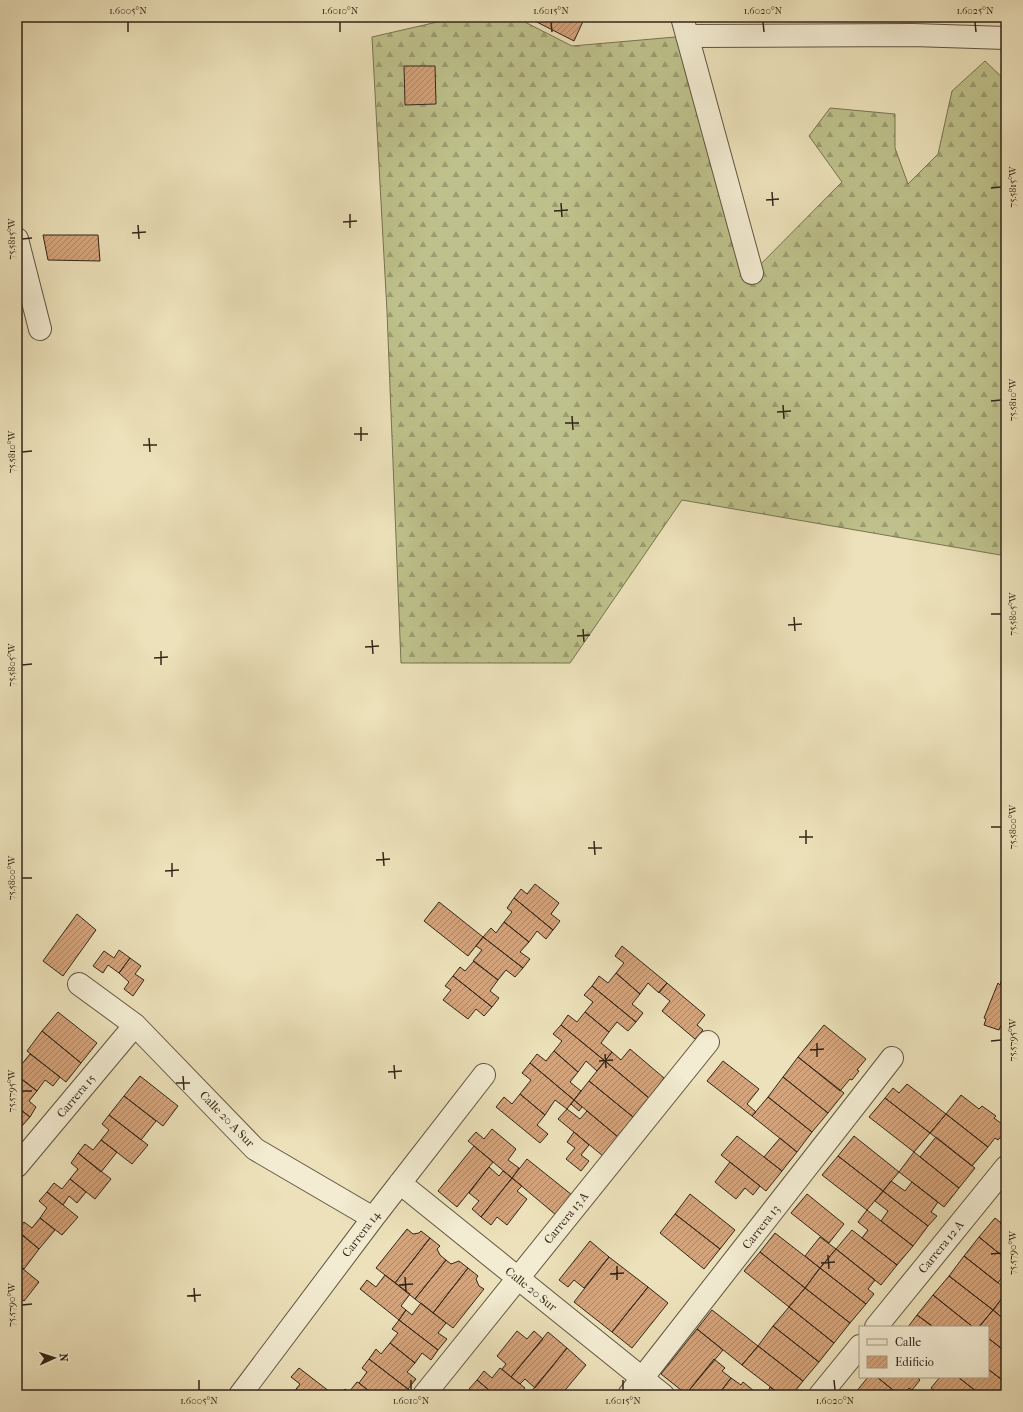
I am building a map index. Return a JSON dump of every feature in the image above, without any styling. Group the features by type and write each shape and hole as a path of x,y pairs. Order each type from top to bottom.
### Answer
{"street":[{"path":"752,273 685,26 1006,38"},
{"path":"17,239 40,329"},
{"name":"Calle 20 A Sur","path":"79,984 135,1025 255,1149 372,1218"},
{"name":"Carrera 15","path":"17,1166 135,1025"},
{"name":"Carrera 13 A","path":"424,1395 708,1042"},
{"name":"Carrera 13","path":"629,1395 892,1058"},
{"name":"Carrera 14","path":"240,1395 372,1218 484,1075"},
{"name":"Carrera 12 A","path":"877,1326 1006,1167"},
{"name":"Calle 20 Sur","path":"400,1183 663,1395"},
{"path":"820,1395 859,1347"}],"green space":[{"path":"459,17 515,17 572,46 687,36 752,273 842,182 809,136 830,108 895,114 895,148 908,184 938,154 952,91 985,61 1006,81 1006,556 682,500 570,663 401,663 387,312 372,37"}],"building":[{"path":"527,17 585,17 574,41"},
{"path":"404,66 435,66 436,104 405,105"},
{"path":"43,235 98,235 100,261 48,260"},
{"path":"535,884 559,903 551,914 560,921 553,930 514,898 521,889 527,894"},
{"path":"514,898 553,930 546,939 537,931 529,942 504,922 512,912 507,908"},
{"path":"439,902 483,937 468,956 424,921"},
{"path":"77,914 96,930 63,976 43,961"},
{"path":"504,922 529,942 520,952 530,959 523,968 483,937 491,928 496,933"},
{"path":"483,937 523,968 515,977 506,970 498,980 473,961 482,950 476,946"},
{"path":"622,946 667,983 659,993 648,983 640,994 616,973 624,963 615,956"},
{"path":"119,950 130,958 119,973 108,965 103,973 93,966 104,951 114,958"},
{"path":"130,958 141,966 135,974 144,980 133,996 124,989 129,982 119,973"},
{"path":"474,961 498,980 490,991 499,998 492,1007 453,976 460,967 465,971"},
{"path":"616,973 640,994 632,1004 643,1013 636,1022 592,986 599,976 608,983"},
{"path":"1003,975 1006,976 1006,1027 1001,1025 999,1030 984,1025 986,1019 984,1018 998,983 1000,985"},
{"path":"453,976 492,1007 484,1016 476,1009 468,1019 443,1000 451,990 445,986"},
{"path":"667,983 705,1015 697,1025 703,1030 695,1039 662,1011 670,1001 659,992"},
{"path":"592,986 636,1022 628,1031 617,1022 609,1032 585,1012 593,1002 584,995"},
{"path":"58,1012 97,1043 81,1063 42,1031"},
{"path":"585,1012 609,1032 601,1043 612,1052 605,1061 561,1025 568,1015 577,1022"},
{"path":"561,1025 605,1061 597,1071 586,1061 578,1072 554,1051 562,1041 553,1034"},
{"path":"824,1025 866,1059 857,1070 859,1071 852,1080 850,1079 840,1091 798,1057"},
{"path":"42,1031 81,1063 66,1082 27,1051"},
{"path":"630,1049 664,1078 649,1098 605,1061 612,1052 621,1060"},
{"path":"554,1051 578,1072 570,1082 581,1091 574,1100 530,1063 537,1054 546,1061"},
{"path":"30,1054 60,1077 53,1086 45,1080 37,1091 17,1075 17,1070"},
{"path":"798,1057 844,1093 828,1113 783,1077"},
{"path":"605,1061 649,1098 633,1117 589,1081"},
{"path":"723,1061 759,1089 747,1104 756,1112 752,1116 707,1081"},
{"path":"530,1063 574,1100 567,1109 555,1100 545,1115 520,1094 531,1080 522,1073"},
{"path":"140,1076 178,1106 163,1126 124,1096"},
{"path":"783,1077 828,1113 812,1132 768,1097"},
{"path":"21,1079 37,1091 29,1101 36,1107 30,1117 17,1107 17,1101 21,1096 17,1092 17,1084"},
{"path":"589,1081 633,1117 618,1137 574,1100"},
{"path":"907,1084 946,1114 930,1133 885,1098 893,1088 899,1093"},
{"path":"520,1094 545,1115 537,1125 548,1134 540,1143 496,1107 504,1097 512,1104"},
{"path":"961,1095 979,1109 982,1106 996,1116 994,1118 1006,1127 1006,1131 998,1140 995,1138 988,1147 946,1114"},
{"path":"124,1096 156,1121 141,1140 109,1115"},
{"path":"768,1097 812,1132 797,1152 752,1116"},
{"path":"885,1098 930,1133 914,1152 869,1117"},
{"path":"574,1100 582,1107 579,1111 571,1104"},
{"path":"17,1107 30,1117 22,1126 17,1122"},
{"path":"567,1109 580,1119 587,1111 618,1137 603,1156 558,1119"},
{"path":"946,1114 988,1147 972,1166 930,1133"},
{"path":"109,1115 148,1145 132,1164 101,1140 109,1130 102,1124"},
{"path":"492,1129 516,1149 508,1160 519,1168 512,1178 468,1141 476,1132 484,1139"},
{"path":"574,1132 589,1145 581,1155 589,1161 581,1171 566,1159 575,1148 567,1142"},
{"path":"737,1136 782,1171 766,1191 721,1155"},
{"path":"854,1136 899,1172 883,1191 838,1156"},
{"path":"936,1137 975,1168 959,1188 920,1157"},
{"path":"780,1138 797,1152 782,1171 764,1157"},
{"path":"101,1140 117,1152 101,1172 78,1153 85,1144 93,1150"},
{"path":"474,1146 493,1162 457,1207 438,1191"},
{"path":"914,1152 959,1188 944,1207 899,1172"},
{"path":"78,1153 111,1179 95,1199 70,1179 78,1169 71,1163"},
{"path":"838,1156 883,1191 867,1210 822,1175"},
{"path":"527,1159 572,1195 556,1215 512,1178"},
{"path":"730,1162 760,1186 753,1195 745,1188 736,1199 715,1182"},
{"path":"489,1167 499,1176 503,1171 512,1178 481,1217 472,1209 479,1201 469,1193"},
{"path":"512,1178 522,1186 517,1191 527,1199 507,1225 497,1217 491,1225 481,1217"},
{"path":"70,1179 86,1192 77,1203 69,1196 63,1205 47,1192 54,1183 62,1189"},
{"path":"891,1181 905,1191 912,1182 938,1202 931,1212 937,1216 928,1226 883,1191"},
{"path":"883,1191 928,1226 913,1246 881,1221 888,1211 875,1201"},
{"path":"47,1192 78,1217 62,1235 40,1218 47,1208 39,1201"},
{"path":"690,1194 735,1230 720,1249 675,1214"},
{"path":"807,1194 844,1224 829,1243 791,1213"},
{"path":"867,1210 913,1246 897,1265 862,1238 868,1230 858,1222"},
{"path":"675,1214 720,1249 704,1269 660,1233"},
{"path":"1006,1216 1006,1227 1000,1223"},
{"path":"40,1218 55,1230 39,1249 17,1230 24,1222 32,1228"},
{"path":"995,1218 1006,1227 1006,1259 979,1237"},
{"path":"407,1229 413,1234 421,1231 430,1238 395,1283 376,1268"},
{"path":"852,1230 897,1265 881,1285 836,1249"},
{"path":"17,1231 39,1249 24,1269 17,1264"},
{"path":"775,1233 820,1268 805,1288 760,1252"},
{"path":"820,1237 836,1249 820,1268 805,1256"},
{"path":"979,1237 1006,1259 1006,1274 1005,1273 998,1283 964,1256"},
{"path":"430,1238 440,1246 437,1249 440,1255 446,1260 415,1299 395,1283"},
{"path":"590,1241 609,1257 584,1288 574,1280 568,1287 559,1280"},
{"path":"836,1249 875,1280 868,1289 874,1294 866,1304 820,1268"},
{"path":"760,1252 805,1288 789,1307 744,1271"},
{"path":"964,1256 1006,1289 1006,1293 993,1310 949,1276"},
{"path":"609,1257 648,1287 612,1332 574,1302"},
{"path":"446,1260 451,1264 459,1261 468,1268 433,1313 415,1299"},
{"path":"17,1264 39,1282 24,1301 17,1295"},
{"path":"468,1268 478,1276 476,1279 479,1286 484,1289 453,1328 433,1313"},
{"path":"820,1268 866,1304 850,1323 805,1288"},
{"path":"385,1275 410,1294 401,1306 406,1310 399,1320 360,1289 367,1280 376,1287"},
{"path":"949,1276 993,1310 980,1326 972,1326 933,1295"},
{"path":"648,1287 668,1303 632,1348 612,1332"},
{"path":"805,1288 850,1323 834,1343 789,1307"},
{"path":"1006,1293 1006,1321 993,1310"},
{"path":"933,1295 972,1326 932,1326 917,1315"},
{"path":"421,1303 446,1323 438,1333 447,1339 438,1350 399,1320 406,1310 412,1315"},
{"path":"789,1307 834,1343 819,1362 773,1326"},
{"path":"712,1310 758,1346 742,1365 697,1329"},
{"path":"993,1310 1006,1321 1006,1352 989,1339 989,1326 980,1326"},
{"path":"917,1315 932,1326 909,1326"},
{"path":"399,1320 438,1350 431,1360 422,1353 415,1363 390,1343 398,1333 392,1329"},
{"path":"773,1326 819,1362 803,1381 758,1346"},
{"path":"697,1329 723,1350 686,1394 661,1374"},
{"path":"517,1331 527,1339 534,1331 543,1339 511,1377 502,1369 506,1364 497,1356"},
{"path":"548,1332 567,1348 535,1388 525,1379 520,1384 511,1377"},
{"path":"989,1339 1006,1352 1006,1383 989,1370"},
{"path":"390,1343 415,1363 407,1372 416,1379 408,1389 369,1359 376,1349 381,1354"},
{"path":"758,1346 803,1381 792,1395 781,1395 742,1365"},
{"path":"567,1348 586,1365 561,1395 533,1395 530,1393"},
{"path":"369,1359 413,1393 411,1395 374,1395 359,1383 367,1372 362,1368"},
{"path":"714,1359 725,1368 722,1371 731,1378 718,1395 686,1394"},
{"path":"299,1368 334,1395 295,1395 293,1393 300,1384 291,1377"},
{"path":"500,1368 525,1388 519,1395 495,1395 477,1380 484,1371 492,1378"},
{"path":"989,1370 1006,1383 1006,1386 999,1395 981,1395 959,1378 989,1378"},
{"path":"731,1378 741,1385 743,1382 754,1391 750,1395 718,1395"},
{"path":"867,1378 878,1378 899,1395 859,1395 856,1392"},
{"path":"878,1378 918,1378 920,1380 912,1390 909,1388 903,1395 899,1395"},
{"path":"939,1378 959,1378 981,1395 940,1395 931,1388"},
{"path":"477,1380 495,1395 476,1395 469,1389"},
{"path":"357,1382 374,1395 341,1395 345,1389 349,1392"},
{"path":"770,1387 781,1395 767,1395"}]}
